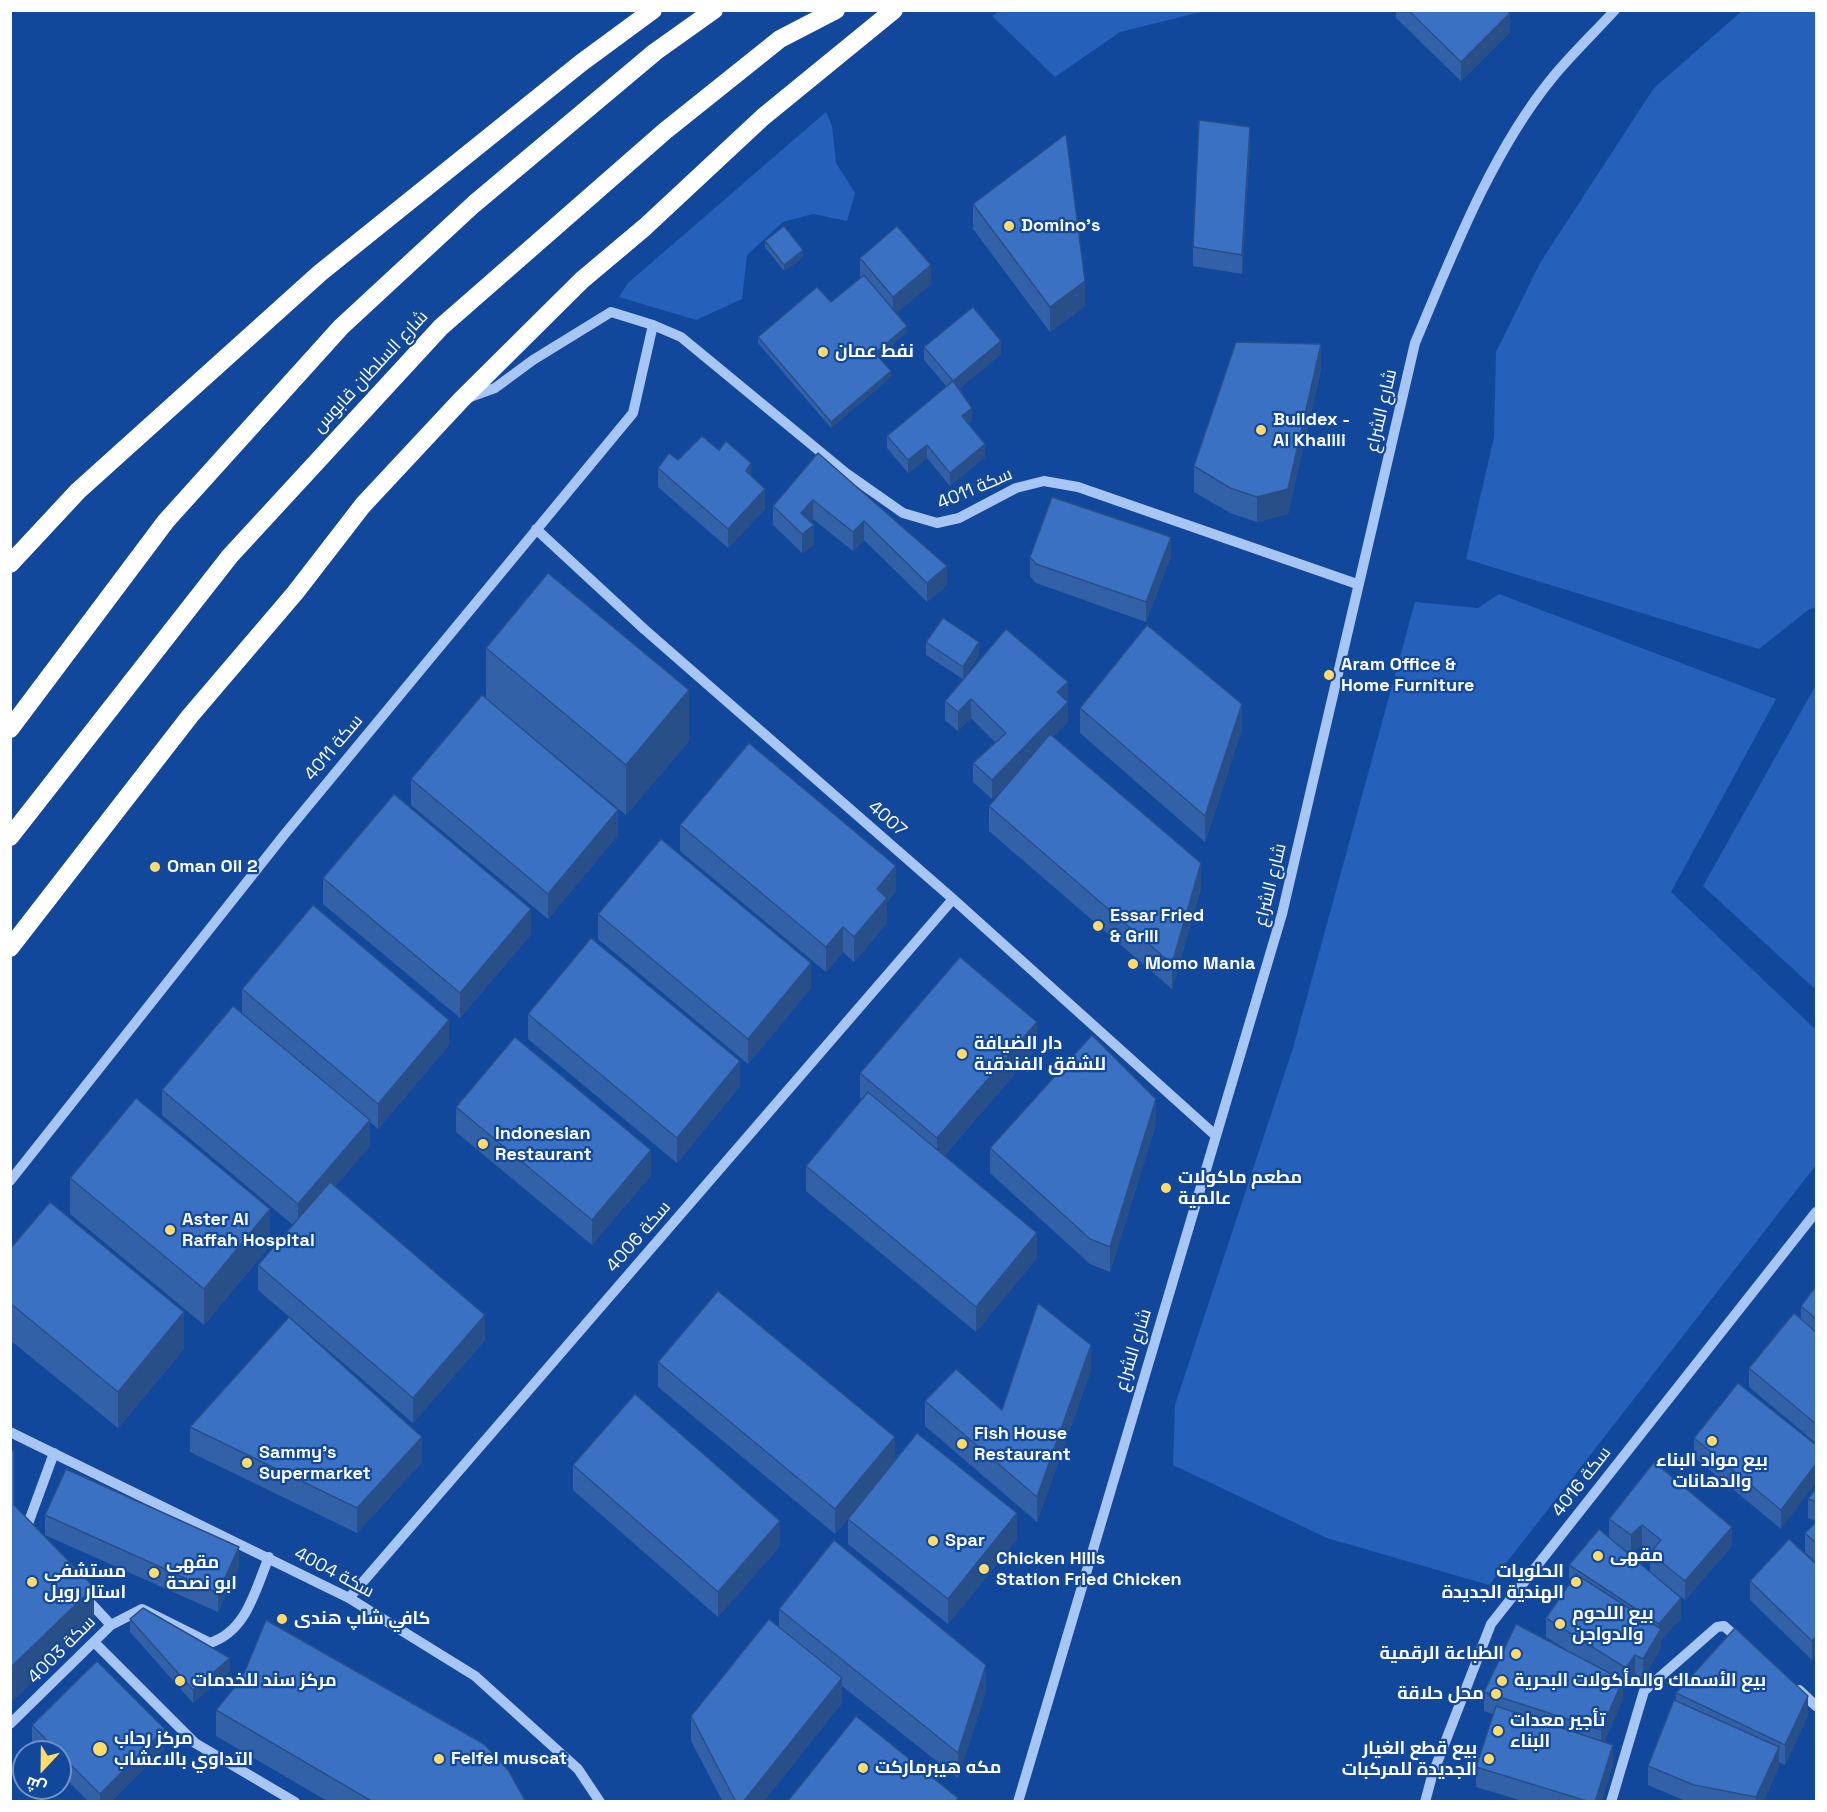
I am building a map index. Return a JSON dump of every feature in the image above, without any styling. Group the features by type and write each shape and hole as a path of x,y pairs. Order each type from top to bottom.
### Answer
{"highway":[{"path":"10,564 78,491 320,273 572,70 653,10"},
{"path":"10,729 165,521 341,327 483,197 655,52 714,10"},
{"name":"شارع السلطان قابوس","path":"10,837 230,556 441,327 700,103 780,39 836,10"},
{"path":"10,948 190,716 295,593 363,505 461,400 582,280 645,227 763,117 894,10"}],"street":[{"name":"شارع الشراع","path":"1018,1802 1282,914 1357,584 1415,343 1453,253 1497,160 1546,87 1615,10"},
{"name":"سكة 4011","path":"461,400 495,388 533,360 611,312 653,325 681,337 846,473 903,513 937,523 959,518 1016,488 1044,482 1066,485 1357,584"},
{"name":"سكة 4011","path":"10,1180 284,835 633,413 653,325"},
{"name":"4007","path":"536,529 644,629 953,898 1215,1135"},
{"name":"سكة 4006","path":"349,1598 953,898"},
{"name":"سكة 4016","path":"1425,1802 1432,1776 1491,1623 1816,1212"},
{"name":"سكة 4004","path":"10,1432 349,1598 475,1676 578,1769 600,1802"},
{"path":"33,1541 25,1532 54,1453"},
{"name":"سكة 4003","path":"10,1724 111,1625 142,1610 210,1643 224,1639 241,1624 269,1557"},
{"name":"سكة 4003","path":"80,1591 111,1625"},
{"path":"1611,1802 1644,1691 1717,1627 1724,1626 1749,1648"},
{"path":"94,1642 195,1743 295,1802"},
{"path":"1791,1684 1816,1706"}],"shaded area":[{"path":"1001,10 1205,11 1120,32 1055,77 992,16"},
{"path":"1742,11 1816,11 1816,607 1808,610 1759,649 1466,559 1494,437 1496,352 1540,263 1654,88"},
{"path":"826,112 832,126 836,163 855,193 847,221 813,214 783,222 747,255 742,299 696,320 619,297 628,283"},
{"path":"1499,594 1776,699 1671,892 1816,1030 1816,1165 1489,1585 1327,1538 1173,1465 1175,1405 1293,1048 1415,602 1478,608"},
{"path":"1816,685 1816,990 1703,886"}],"building":[{"path":"1408,10 1507,10 1510,13 1461,62"},
{"path":"1199,120 1250,127 1242,255 1193,247"},
{"path":"1066,134 1085,281 1050,307 973,204"},
{"path":"784,226 803,250 784,265 765,241"},
{"path":"897,226 931,265 893,297 860,258"},
{"path":"864,275 907,326 875,353 891,371 831,422 758,337 817,287 831,302"},
{"path":"973,307 1001,341 953,381 924,347"},
{"name":"Buildex - Al Khalili","path":"1236,342 1321,344 1288,489 1257,497 1230,488 1194,466"},
{"path":"953,381 972,408 962,416 985,444 950,473 927,445 908,460 887,436"},
{"path":"702,436 719,450 726,441 751,463 746,471 765,489 728,529 658,468 669,453 678,460"},
{"path":"818,453 947,566 927,583 864,521 853,532 813,500 801,513 814,525 802,534 773,506"},
{"path":"1052,497 1171,537 1146,602 1036,564 1030,557"},
{"path":"548,573 689,690 626,765 486,648"},
{"path":"943,618 979,642 963,667 926,642"},
{"path":"1147,625 1242,704 1205,816 1080,708"},
{"path":"1006,629 1068,682 1057,692 1068,702 992,780 973,763 1006,733 971,699 958,712 945,701"},
{"path":"482,695 618,810 548,894 411,779"},
{"path":"1050,734 1201,863 1172,964 989,806"},
{"path":"749,743 896,866 877,889 887,898 854,937 843,927 826,947 680,825"},
{"path":"394,794 531,909 460,993 323,878"},
{"path":"661,839 811,963 748,1039 598,914"},
{"path":"313,905 449,1020 378,1104 242,989"},
{"path":"591,938 740,1061 677,1138 528,1014"},
{"path":"960,957 1037,1022 937,1138 860,1073"},
{"path":"233,1006 370,1120 298,1204 162,1090"},
{"path":"1092,1035 1156,1099 1110,1247 1090,1239 990,1148"},
{"path":"515,1037 651,1150 592,1220 456,1107"},
{"path":"868,1092 1037,1233 976,1307 806,1166"},
{"name":"Aster Al Raffah Hospital","path":"136,1098 270,1209 204,1289 70,1178"},
{"path":"330,1182 485,1315 413,1398 258,1265"},
{"path":"50,1202 184,1312 118,1392 10,1303 10,1249"},
{"path":"1816,1286 1816,1319 1801,1306"},
{"path":"718,1291 895,1437 835,1509 658,1362"},
{"path":"1038,1303 1091,1345 1037,1497 925,1401 956,1369 1002,1410"},
{"path":"1794,1313 1816,1332 1816,1424 1749,1368"},
{"path":"289,1317 422,1437 357,1508 190,1427"},
{"path":"1738,1383 1816,1445 1816,1464 1781,1510 1694,1438"},
{"path":"635,1394 780,1521 718,1592 573,1465"},
{"name":"Spar","path":"917,1433 1017,1513 948,1599 848,1519"},
{"name":"مستشفى استار رويل","path":"10,1449 14,1451 14,1505 94,1587 10,1668"},
{"path":"1654,1462 1732,1527 1685,1581 1650,1553 1661,1540 1642,1525 1631,1535 1609,1519"},
{"path":"66,1469 239,1547 218,1593 45,1515"},
{"path":"1816,1488 1816,1502 1808,1499"},
{"path":"1816,1522 1816,1543 1805,1533"},
{"path":"1599,1529 1681,1598 1659,1624 1569,1565"},
{"path":"1789,1539 1816,1564 1816,1637 1812,1641 1750,1581"},
{"path":"834,1540 986,1665 958,1753 779,1609"},
{"path":"1576,1574 1661,1629 1643,1659 1635,1655 1626,1668 1546,1618"},
{"path":"143,1608 230,1658 193,1690 130,1619"},
{"path":"769,1619 842,1678 743,1802 736,1802 691,1716"},
{"path":"266,1620 484,1744 508,1770 526,1802 373,1802 216,1710 242,1678"},
{"path":"1516,1624 1623,1680 1601,1730 1484,1692"},
{"path":"1735,1628 1808,1696 1785,1745 1676,1693"},
{"path":"97,1661 165,1729 100,1794 72,1766 72,1740 46,1740 32,1725"},
{"path":"1674,1700 1779,1747 1756,1797 1694,1785 1648,1766"},
{"path":"1496,1706 1613,1745 1595,1802 1476,1767"},
{"path":"856,1716 958,1798 955,1802 787,1802"}],"place":[{"name":"Domino's","path":"1009,226"},
{"name":"نفط عمان","path":"823,352"},
{"name":"Buildex - Al Khalili","path":"1261,430"},
{"name":"Aram Office & Home Furniture","path":"1329,675"},
{"name":"Oman Oil 2","path":"155,867"},
{"name":"Essar Fried & Grill","path":"1098,926"},
{"name":"Momo Mania","path":"1133,964"},
{"name":"دار الضيافة للشقق الفندقية","path":"962,1054"},
{"name":"Indonesian Restaurant","path":"483,1144"},
{"name":"مطعم ماكولات عالمية","path":"1166,1188"},
{"name":"Aster Al Raffah Hospital","path":"170,1230"},
{"name":"بيع مواد البناء والدهانات","path":"1712,1441"},
{"name":"Fish House Restaurant","path":"962,1444"},
{"name":"Sammy's Supermarket","path":"247,1463"},
{"name":"Spar","path":"933,1541"},
{"name":"مقهى","path":"1598,1556"},
{"name":"Chicken Hills Station Fried Chicken","path":"984,1569"},
{"name":"مقهى ابو نصحة","path":"154,1573"},
{"name":"مستشفى استار رويل","path":"32,1582"},
{"name":"الحلويات الهندية الجديدة","path":"1576,1582"},
{"name":"كافي شاپ هندی","path":"282,1619"},
{"name":"بيع اللحوم والدواجن","path":"1560,1624"},
{"name":"الطباعة الرقمية","path":"1516,1654"},
{"name":"مركز سند للخدمات","path":"180,1681"},
{"name":"بيع الأسماك والمأكولات البحرية","path":"1502,1681"},
{"name":"محل حلاقة","path":"1496,1694"},
{"name":"تأجير معدات البناء","path":"1498,1731"},
{"name":"مركز رحاب التداوي بالاعشاب","path":"100,1749"},
{"name":"Felfel muscat","path":"439,1759"},
{"name":"بيع قطع الغيار الجديدة للمركبات","path":"1489,1759"},
{"name":"مكه هيبرماركت","path":"863,1768"}]}
